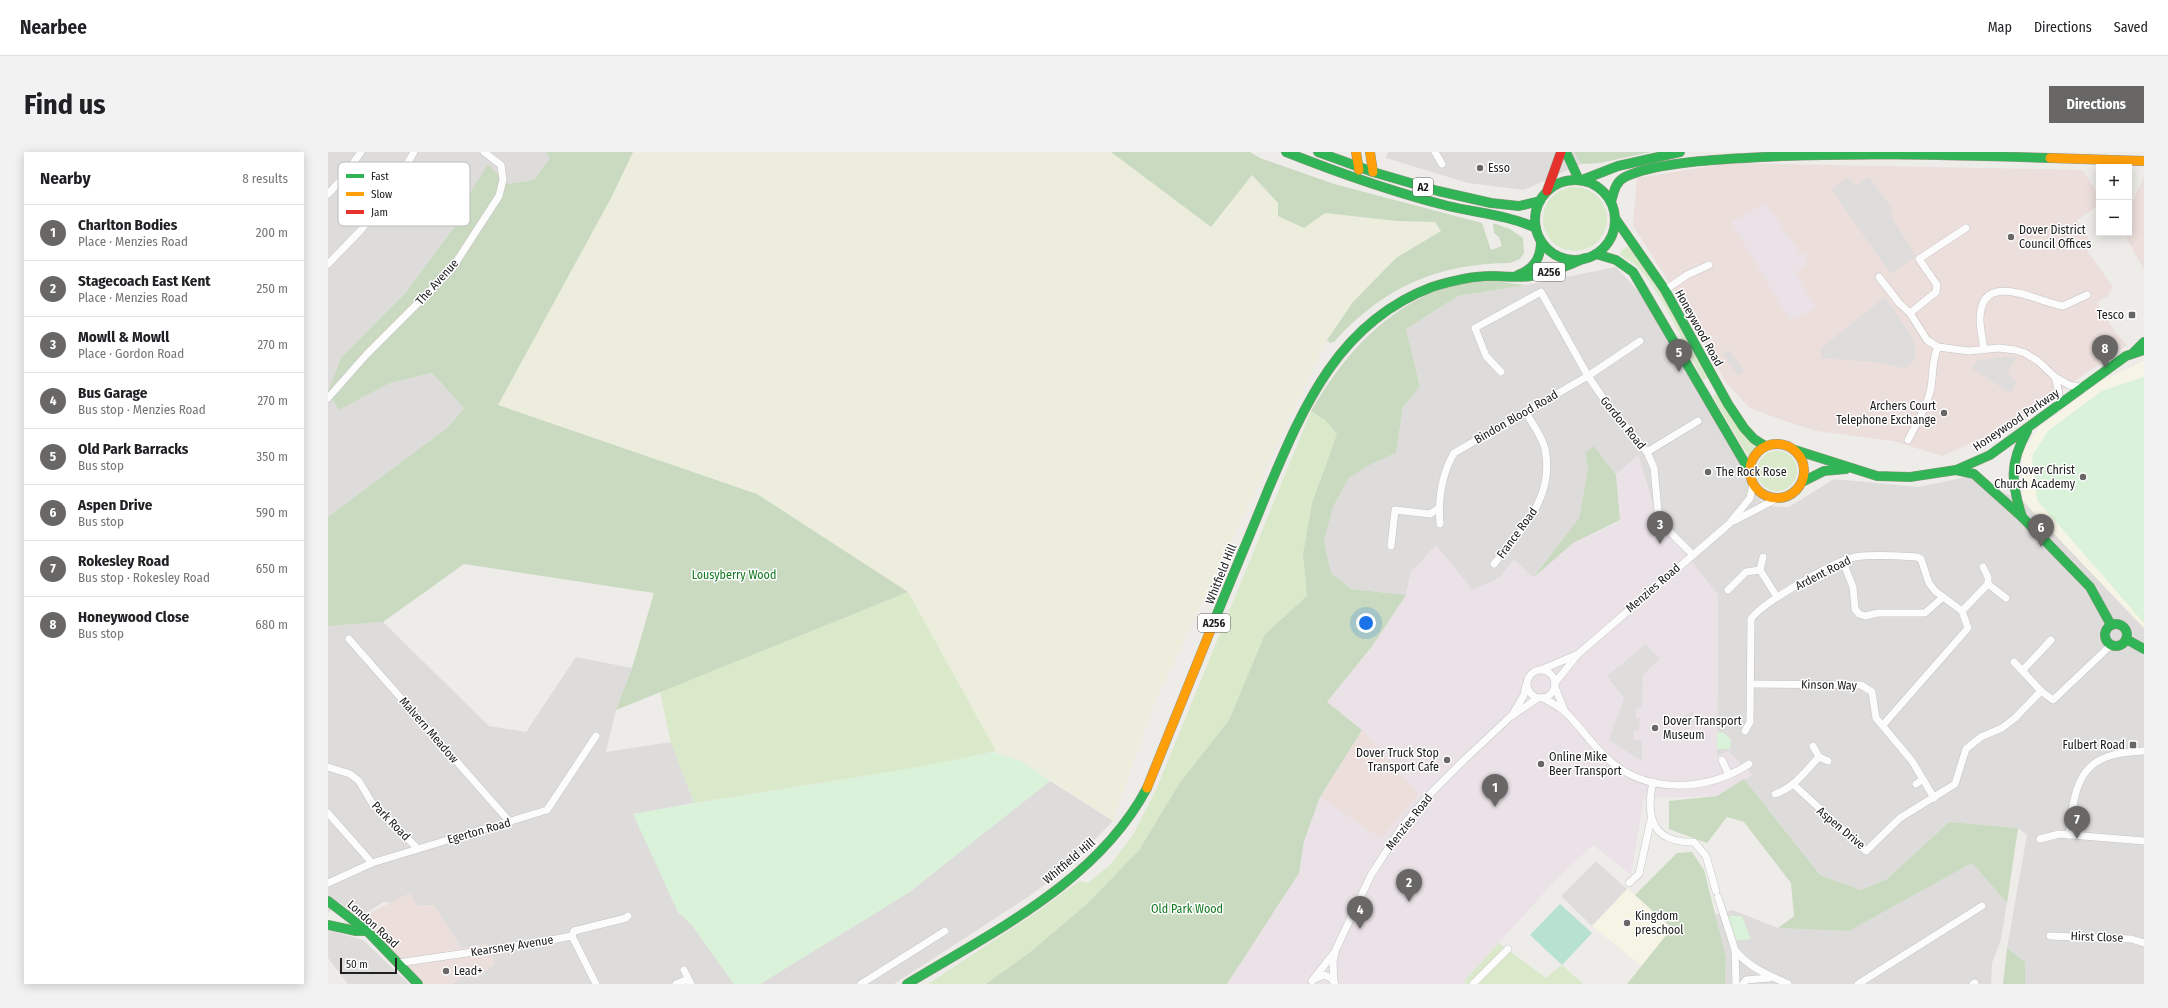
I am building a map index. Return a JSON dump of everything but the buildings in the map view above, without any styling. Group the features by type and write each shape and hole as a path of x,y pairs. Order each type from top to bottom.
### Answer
{"main road":[{"name":"A2","path":"1286,152 1374,186 1451,207 1510,218 1536,228"},
{"name":"A2","path":"1318,152 1373,172 1438,191 1501,205 1519,206 1540,201"},
{"path":"1356,152 1357,166 1362,175 1374,186"},
{"path":"1370,152 1373,172"},
{"path":"1561,152 1547,191 1540,201 1535,217 1536,228 1541,241 1549,250 1560,257 1573,260 1586,258 1596,254 1610,239 1615,218 1611,202 1599,188 1580,180 1566,152"},
{"path":"1547,191 1562,182 1580,180 1632,161 1680,152"},
{"path":"1611,202 1614,189 1625,177 1635,172 1705,160 1817,154 1956,155 2144,161"},
{"name":"Honeywood Road","path":"1615,218 1665,290 1728,404 1744,428 1754,439 1765,446"},
{"name":"Whitfield Hill","path":"1510,276 1521,274 1536,264 1540,253 1541,241"},
{"path":"1596,254 1616,260 1633,272 1749,470 1753,484 1763,495 1778,498 1793,493 1802,482 1804,475 1803,461 1795,450 1780,443 1765,446 1754,456 1749,470"},
{"name":"Whitfield Hill","path":"907,984 1039,902 1100,854 1127,822 1150,782 1252,529 1304,406 1338,353 1381,315 1424,290 1448,281 1478,277 1530,276 1550,272 1586,258"},
{"name":"Honeywood Parkway","path":"1795,450 1851,469 1892,477 1910,477 1956,470 1990,455 2134,352 2144,342"},
{"name":"Honeywood Parkway","path":"2134,352 2144,350"},
{"path":"2022,517 2012,472 2016,449 2029,428"},
{"name":"Honeywood Parkway","path":"1802,482 1824,471 1851,469"},
{"path":"1956,470 1974,474 2022,517 2090,587 2111,625"},
{"path":"2119,624 2125,628 2126,639 2121,645 2111,644 2106,640 2105,633 2111,625 2119,624"},
{"path":"2126,639 2144,649"},
{"name":"London Road","path":"328,901 367,931 418,984"},
{"path":"328,925 356,931 367,931"}],"street":[{"path":"353,162 361,152"},
{"path":"408,162 414,152"},
{"name":"The Avenue","path":"328,398 366,355 451,270 486,219 499,196 503,180 501,165 484,152"},
{"path":"1435,152 1442,164"},
{"path":"328,194 338,181"},
{"path":"328,264 364,226"},
{"path":"1910,313 1936,292 1937,286 1919,258 1966,228"},
{"path":"1665,290 1687,275 1709,265"},
{"path":"1879,277 1899,303 1910,313 1927,340 1938,347 1956,350 2008,348 2025,353 2038,361 2055,377 2069,385 2084,388"},
{"path":"1984,350 1980,314 1982,306 1992,294 2004,289 2063,306 2087,295"},
{"name":"Gordon Road","path":"1501,372 1486,356 1475,328 1541,292 1588,376 1605,401 1647,452 1654,468 1658,511 1670,532 1692,554"},
{"name":"Bindon Blood Road","path":"1440,524 1439,508 1446,467 1454,453 1588,376 1640,341"},
{"path":"1908,440 1929,393 1932,364 1938,347"},
{"path":"2055,377 2059,392 2057,408"},
{"name":"France Road","path":"1494,564 1535,511 1545,488 1547,475 1544,448 1525,411"},
{"path":"1647,452 1698,421"},
{"name":"Menzies Road","path":"1729,524 1750,498 1753,484"},
{"name":"Menzies Road","path":"1555,685 1578,654 1692,554 1729,524 1778,498"},
{"path":"1391,546 1396,510 1430,514 1439,508"},
{"path":"1763,557 1760,570 1777,597"},
{"name":"Ardent Road","path":"1745,732 1750,722 1751,619 1756,612 1777,597 1835,564 1854,557 1917,557 1921,559 1929,583 1943,597 1962,611"},
{"path":"1843,562 1853,587 1855,609 1859,614 1866,616 1878,613 1925,613 1943,597"},
{"path":"1883,725 1966,633 1968,628 1962,611 1988,584 1988,577 1983,567"},
{"path":"1728,590 1746,572 1760,570"},
{"path":"1988,584 2006,598"},
{"name":"Malvern Meadow","path":"349,639 509,821"},
{"path":"2023,670 2051,640"},
{"path":"2014,662 2041,690 2053,700 2111,644"},
{"name":"Menzies Road","path":"1543,669 1578,654"},
{"path":"1565,712 1531,694 1526,683 1531,673 1543,669 1550,673 1565,712 1583,734 1610,761 1622,770 1653,782 1683,786 1716,781 1729,776 1749,764"},
{"name":"Menzies Road","path":"1510,717 1524,695 1526,683"},
{"name":"Kinson Way","path":"1751,684 1861,686 1872,692 1874,712 1912,761 1934,798"},
{"path":"1540,698 1550,695 1555,685"},
{"name":"Aspen Drive","path":"1793,784 1866,851 1900,818 1955,784 1966,749 2015,718 2041,690"},
{"name":"Menzies Road","path":"1312,983 1336,949 1372,875 1404,824 1437,787 1510,717 1540,698"},
{"name":"Egerton Road","path":"328,883 372,863 417,848 547,810 596,736"},
{"path":"1813,746 1819,757 1828,761"},
{"path":"2069,835 2073,799 2077,785 2090,768 2100,758 2122,752 2144,751"},
{"path":"1775,794 1784,791 1793,784 1819,757"},
{"path":"1722,760 1729,776"},
{"name":"Park Road","path":"328,767 350,774 360,781 372,803 417,848"},
{"path":"1916,784 1923,779"},
{"path":"1629,883 1639,874 1651,819 1650,796 1653,782"},
{"path":"328,813 372,863"},
{"path":"1651,819 1657,830 1668,839 1680,843 1694,842 1706,856 1735,950 1736,984"},
{"path":"2040,839 2059,834 2144,841"},
{"path":"1858,984 1982,906"},
{"name":"Kearsney Avenue","path":"398,963 535,943 572,936 574,931 628,916"},
{"path":"861,984 945,930"},
{"path":"572,936 596,984"},
{"name":"Hirst Close","path":"2050,936 2126,938 2144,943"},
{"name":"Menzies Road","path":"1335,983 1333,962 1336,949"},
{"path":"1474,984 1508,950"},
{"path":"1735,950 1742,959 1759,971 1788,984"},
{"path":"676,984 690,981 684,970"},
{"path":"1312,983 1318,976 1325,975 1335,983"},
{"path":"1742,984 1746,980 1762,977 1777,979"}],"shaded area":[{"path":"328,152 546,152 550,158 534,180 508,184 488,164 470,202 470,162 338,162 338,226 455,226 407,291 341,358 339,410 390,383 432,373 464,408 447,428 328,517"},
{"path":"633,152 1111,152 1211,227 1252,175 1278,203 1325,213 1397,221 1435,222 1441,231 1396,258 1353,302 1327,340 1153,706 1113,821 1021,761 996,751 908,592 757,494 498,405 611,198"},
{"path":"1388,152 1574,152 1581,164 1524,190 1468,183 1386,158"},
{"path":"1730,163 2083,170 2096,191 2096,207 2077,220 2092,244 2086,249 2113,287 2108,296 2097,302 2113,329 2127,345 2008,427 1942,456 1893,441 1817,431 1785,421 1750,408 1727,384 1671,285 1633,226 1637,178"},
{"path":"1848,177 1855,186 1869,177 1894,212 1890,215 1916,256 1891,274 1831,189"},
{"path":"2144,177 2144,270 2126,236 2132,236 2132,203"},
{"path":"1766,203 1797,248 1798,253 1808,254 1806,266 1795,272 1816,308 1790,321 1731,222"},
{"path":"1616,267 1640,293 1738,456 1752,491 1766,506 1789,507 1834,479 1918,487 1967,477 2023,501 2144,628 2144,984 2025,984 2025,962 2007,948 2027,835 2018,828 1949,822 1887,879 1861,890 1820,875 1744,779 1752,775 1717,756 1718,595 1657,518 1638,455 1616,475 1594,446 1585,453 1588,469 1579,518 1533,578 1514,560 1499,578 1473,591 1411,572 1406,595 1351,589 1331,573 1324,541 1333,507 1349,478 1373,463 1396,453 1403,407 1420,385 1406,329 1458,296 1526,285"},
{"path":"1885,297 1912,337 1916,351 1914,361 1904,368 1873,362 1821,358 1821,348"},
{"path":"1729,350 1744,371 1738,375 1722,353"},
{"path":"2002,357 2016,357 2007,374 2017,381 2010,393 1972,368 1977,361"},
{"name":"Dover Christ Church Academy","path":"2144,361 2144,628 2023,501 2022,454 2039,427 2101,381"},
{"path":"1707,423 1733,467 1743,490 1742,496 1733,507 1696,539 1689,538 1664,510 1660,493 1660,472 1655,455"},
{"path":"1638,455 1657,518 1718,595 1717,756 1728,751 1753,775 1717,796 1644,798 1631,875 1593,845 1556,880 1464,981 1466,984 1227,984 1299,873 1304,841 1320,797 1381,839 1419,794 1362,730 1327,702 1373,645 1406,595 1411,572 1436,545 1473,590 1499,578 1514,560 1533,577 1573,543 1620,521 1616,475"},
{"path":"383,622 489,726 526,732 576,657 632,668 616,710 606,752 671,742 694,803 634,814 678,912 692,925 734,984 452,984 470,971 475,979 495,964 489,944 461,948 434,905 417,906 383,902 359,918 339,902 328,913 328,626"},
{"name":"Dover Transport Museum","path":"1646,644 1659,659 1643,675 1642,707 1636,708 1636,719 1640,719 1639,730 1634,730 1633,740 1642,741 1642,761 1609,740 1624,698 1607,676"},
{"path":"1693,711 1695,720 1692,724 1686,727 1680,726 1676,721"},
{"path":"1362,730 1419,794 1381,839 1320,797"},
{"path":"1050,781 1113,821 1067,868 1031,895 894,984 760,984 908,893"},
{"path":"1596,861 1672,928 1642,966 1592,926 1561,896"},
{"path":"1596,861 1627,889 1592,926 1561,896"},
{"path":"1972,863 2007,903 2001,939 1992,963 1991,984 1725,984 1726,958 1714,915 1732,910 1778,928 1849,931"},
{"path":"410,893 417,906 434,905 461,948 489,944 495,964 475,979 470,971 452,984 425,984 359,918"},
{"path":"328,930 363,940 409,984 348,984 328,958"}],"green space":[{"name":"Lousyberry Wood","path":"546,152 633,152 611,198 498,405 757,494 908,592 616,710 632,668 654,593 464,564 383,622 328,626 328,517 447,428 464,408 432,373 390,383 339,410 328,392 341,358 407,291 455,226 470,226 470,193 488,164 508,184 534,180 550,158"},
{"path":"1111,152 1250,152 1260,158 1334,184 1482,223 1491,250 1502,246 1499,237 1494,233 1493,223 1510,229 1523,238 1524,253 1520,259 1510,263 1484,264 1459,268 1435,274 1413,282 1392,293 1372,307 1352,323 1334,342 1330,343 1327,340 1353,302 1396,258 1441,231 1435,222 1397,221 1325,213 1304,228 1278,216 1278,203 1252,175 1211,227"},
{"path":"1574,152 1651,152 1600,163 1581,164"},
{"path":"1569,187 1581,187 1598,196 1605,207 1607,219 1605,231 1598,242 1581,251 1569,251 1557,246 1548,237 1543,225 1543,213 1548,201 1557,192"},
{"path":"1629,246 1670,307 1708,378 1703,380 1665,306 1647,278 1636,265 1620,255 1622,250"},
{"name":"Old Park Wood","path":"1494,281 1526,285 1458,296 1406,329 1420,386 1403,407 1396,453 1373,463 1349,478 1333,507 1324,541 1331,573 1351,589 1406,595 1373,645 1327,702 1362,730 1320,797 1304,841 1299,873 1227,984 986,984 1029,953 1087,904 1139,850 1179,784 1229,720 1265,634 1307,596 1303,554 1312,503 1337,434 1325,420 1311,411 1324,390 1353,352 1369,335 1387,319 1407,306 1428,295 1451,286"},
{"name":"Dover Christ Church Academy","path":"2144,377 2144,623 2037,500 2032,456 2048,431 2102,391"},
{"path":"1717,393 1760,447 1750,459 1713,396"},
{"path":"1311,411 1325,420 1337,434 1312,503 1303,554 1307,596 1265,634 1229,720 1179,784 1139,850 1087,904 1029,953 986,984 928,984 1037,912 1079,881 1088,883 1112,863 1134,833 1156,790"},
{"path":"1594,446 1616,475 1620,520 1573,543 1533,578 1579,518 1588,469 1585,453"},
{"path":"1777,451 1785,453 1791,457 1795,463 1797,471 1795,479 1791,485 1785,489 1777,491 1769,489 1763,485 1759,479 1757,471 1759,463 1763,457 1769,453"},
{"path":"908,592 996,751 928,766 694,803 671,742 660,692"},
{"path":"1717,732 1724,733 1731,739 1730,749 1717,749"},
{"path":"993,752 1021,761 1050,781 908,893 760,984 734,984 692,925 678,912 633,814 903,770"},
{"path":"1744,779 1820,875 1861,890 1887,879 1949,822 2018,828 2007,903 1972,863 1849,931 1778,928 1794,916 1791,883 1744,822 1727,817 1707,843 1669,829 1669,801 1717,796"},
{"path":"1692,852 1704,870 1726,958 1725,984 1627,984 1672,928 1635,895 1677,853"},
{"path":"1560,904 1592,933 1562,965 1530,935"},
{"path":"1728,916 1742,916 1751,939 1735,941"},
{"path":"1499,943 1546,978 1562,965 1583,984 1466,984 1464,981"},
{"path":"2007,948 2025,962 2025,984 2003,984"}],"traffic: fast":[{"path":"1286,152 1346,175 1407,195 1448,206 1504,217 1536,228"},
{"path":"1318,152 1373,172 1438,191 1491,203 1519,206 1540,201"},
{"path":"1566,152 1579,180"},
{"path":"1582,180 1618,166 1680,152"},
{"path":"1611,202 1617,184 1625,177 1651,168 1700,161 1821,155 1935,155 2050,158"},
{"path":"1575,180 1590,183 1603,192 1612,205 1615,220 1612,235 1603,248 1590,257 1575,260 1560,257 1547,248 1538,235 1535,220 1538,205 1547,192 1560,183 1575,180"},
{"path":"1615,218 1665,290 1728,404 1744,428 1754,439 1765,446"},
{"path":"1518,275 1524,273 1536,262 1540,253 1541,241"},
{"path":"1596,254 1616,260 1633,272 1749,470"},
{"path":"1213,624 1268,490 1296,427 1311,398 1329,370 1349,344 1372,322 1400,302 1432,287 1476,277 1521,277 1538,275 1559,269 1585,258"},
{"path":"2134,352 2144,342"},
{"path":"1795,450 1877,476 1910,477 1956,470 1990,455 2126,356 2144,350"},
{"path":"2022,517 2018,505 2014,483 2014,473 2017,453 2027,431"},
{"path":"1802,482 1824,471 1846,469"},
{"path":"1956,470 1974,474 2022,517 2090,587 2111,625"},
{"path":"2116,624 2124,627 2127,635 2124,643 2116,646 2108,643 2105,635 2108,627 2116,624"},
{"path":"2126,639 2144,649"},
{"path":"907,984 1008,923 1041,901 1072,877 1101,851 1126,821 1147,788"},
{"path":"328,901 367,931 418,984"},
{"path":"328,925 356,931 367,931"}],"traffic: slow":[{"path":"1356,152 1359,170"},
{"path":"1370,152 1373,172"},
{"path":"2050,158 2144,161"},
{"path":"1772,444 1782,444 1792,448 1800,456 1804,466 1804,471 1804,476 1800,486 1792,494 1782,498 1772,498 1762,494 1754,486 1750,476 1750,466 1754,456 1762,448 1772,444"},
{"path":"1147,788 1213,624"}],"traffic: jam":[{"path":"1547,191 1561,152"}],"place":[{"name":"Esso","path":"1480,168"},
{"name":"Dover District Council Offices","path":"2011,237"},
{"name":"Tesco","path":"2132,315"},
{"name":"Honeywood Close","path":"2105,368"},
{"name":"Old Park Barracks","path":"1679,372"},
{"name":"Archers Court Telephone Exchange","path":"1944,413"},
{"name":"The Rock Rose","path":"1708,472"},
{"name":"Dover Christ Church Academy","path":"2083,477"},
{"name":"Mowll & Mowll","path":"1660,544"},
{"name":"Aspen Drive","path":"2041,547"},
{"name":"Dover Transport Museum","path":"1655,728"},
{"name":"Fulbert Road","path":"2133,745"},
{"name":"Dover Truck Stop Transport Cafe","path":"1447,760"},
{"name":"Online Mike Beer Transport","path":"1541,764"},
{"name":"Charlton Bodies","path":"1495,807"},
{"name":"Rokesley Road","path":"2077,839"},
{"name":"Stagecoach East Kent","path":"1409,902"},
{"name":"Kingdom preschool","path":"1627,923"},
{"name":"Bus Garage","path":"1360,929"},
{"name":"Lead+","path":"446,971"}]}
